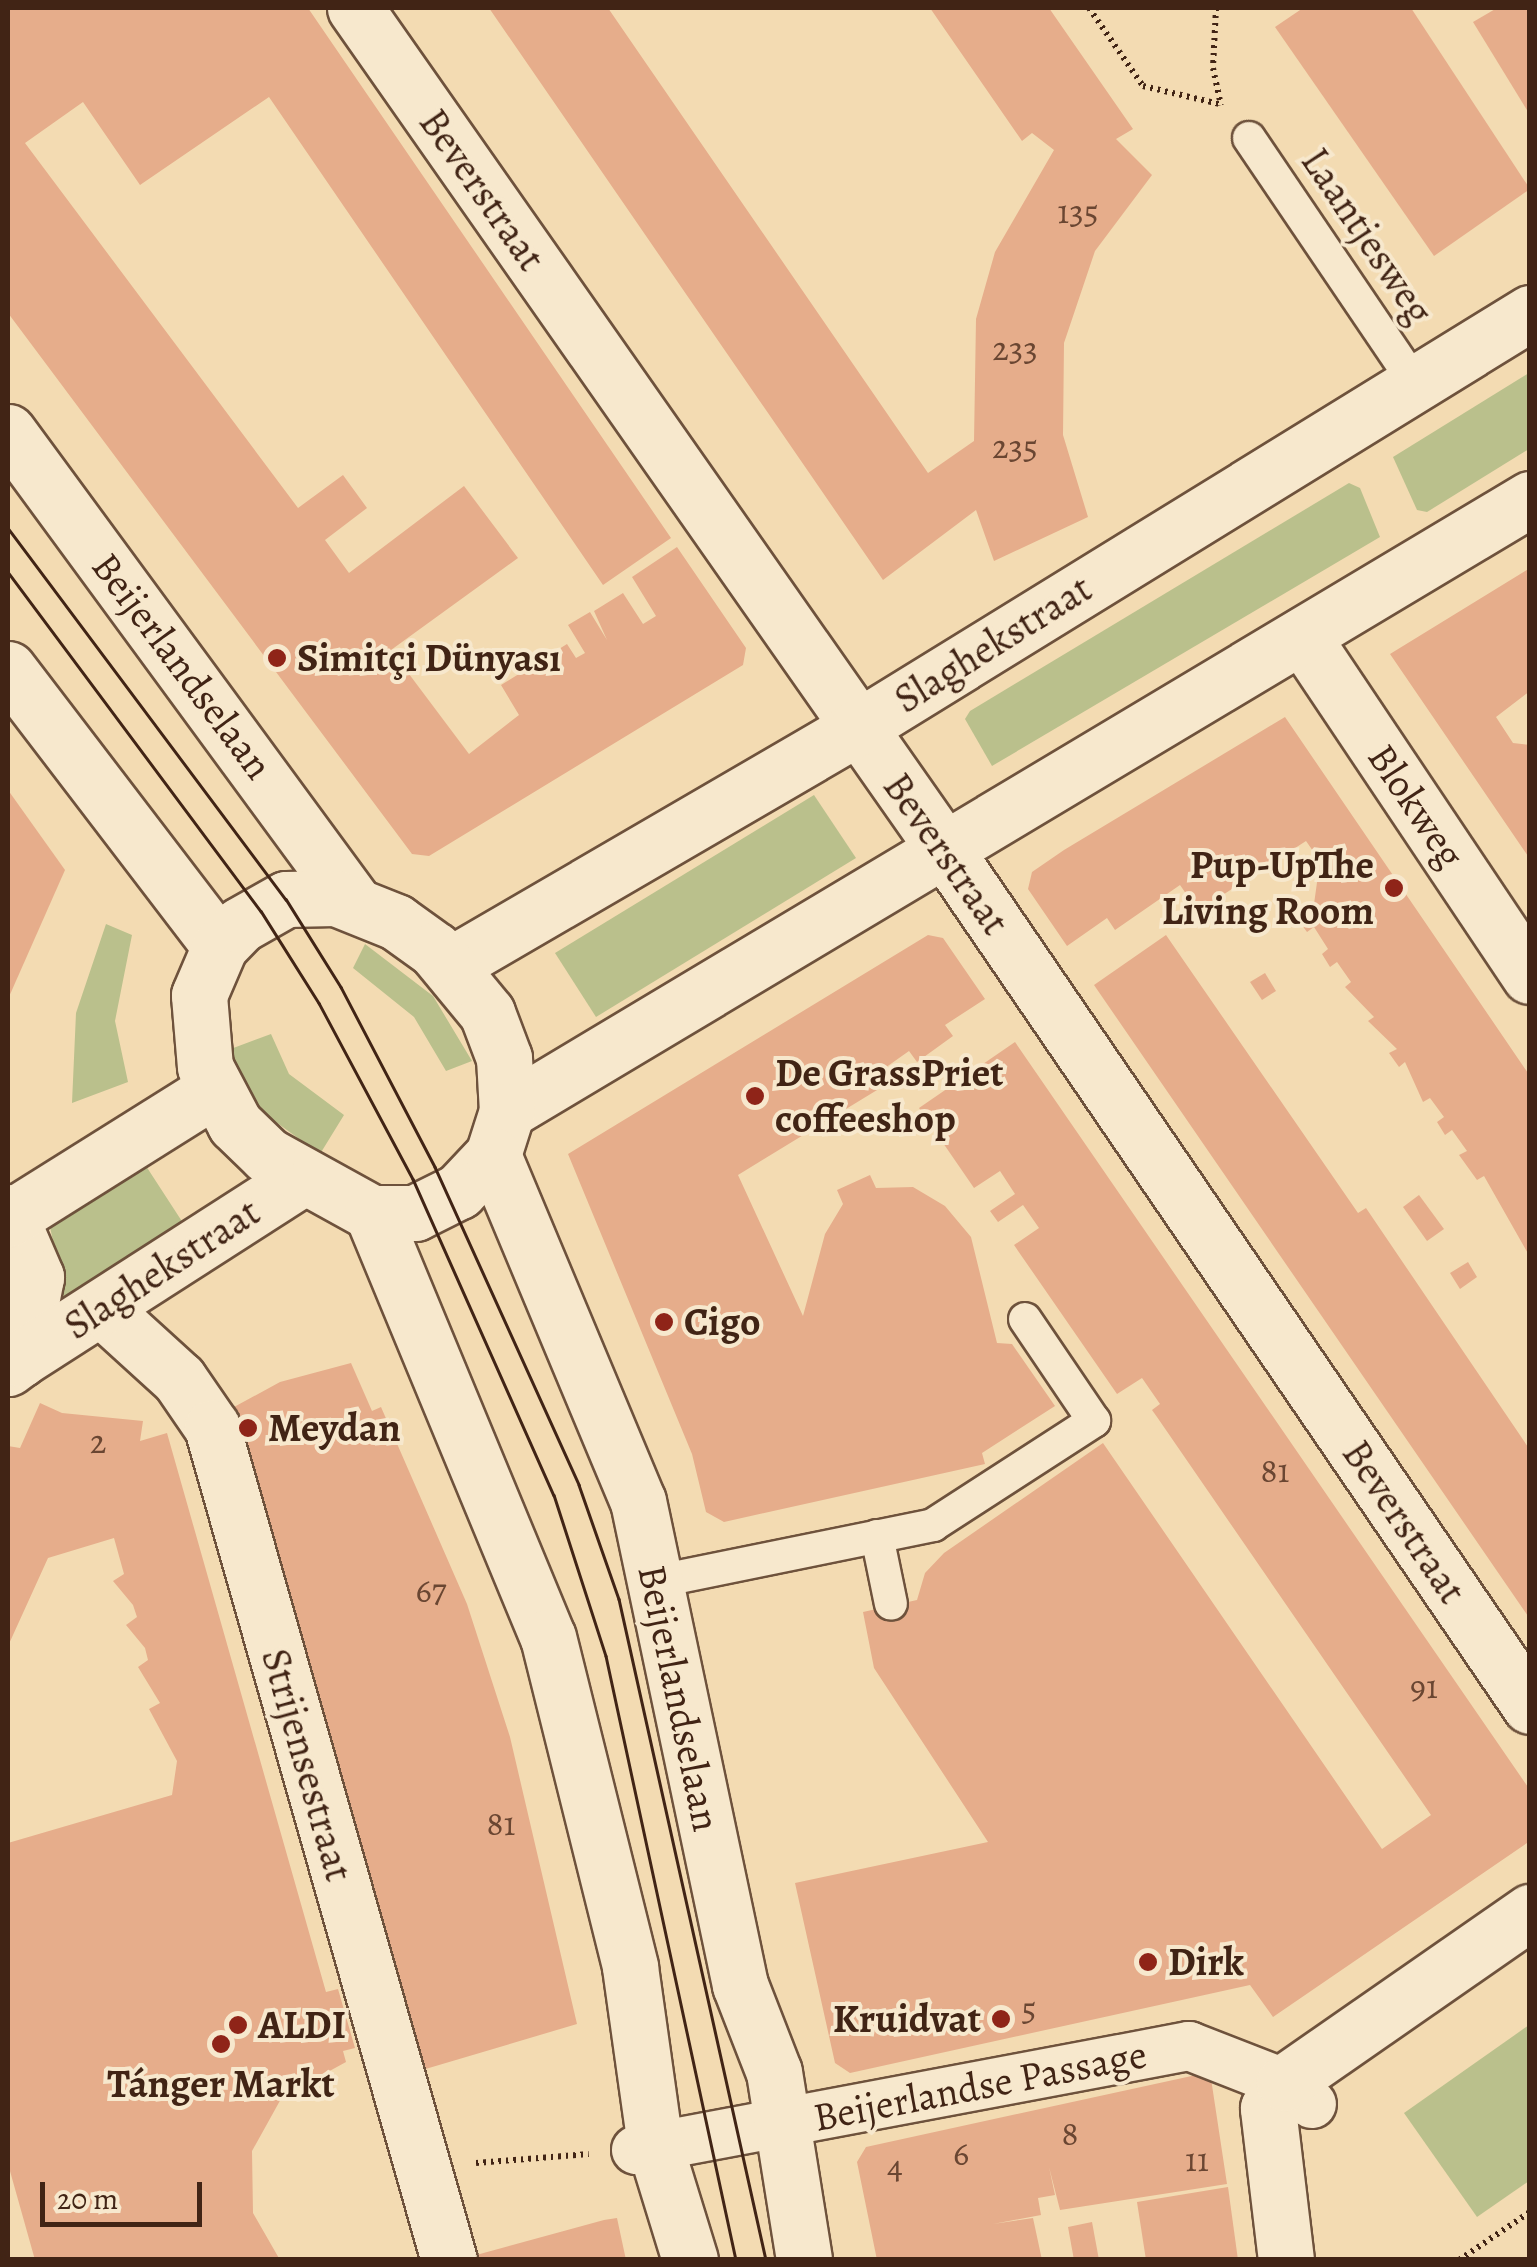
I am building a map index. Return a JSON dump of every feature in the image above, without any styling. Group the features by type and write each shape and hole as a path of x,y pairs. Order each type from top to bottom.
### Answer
{"street":[{"name":"Beverstraat","path":"355,8 948,853 1530,1706"},
{"name":"Slaghekstraat","path":"450,965 857,728 1530,314"},
{"name":"Beijerlandselaan","path":"8,432 354,903"},
{"path":"500,1133 497,1034 450,965 421,937 354,903 286,899 240,925 220,946 204,975 198,1018 214,1090 247,1139 304,1177 372,1213 427,1208 468,1184 500,1133 948,853 1530,498"},
{"name":"Blokweg","path":"1302,636 1530,976"},
{"path":"8,669 220,946"},
{"name":"Slaghekstraat","path":"14,1363 36,1278 9,1216 214,1090"},
{"name":"Beijerlandselaan","path":"500,1133 624,1452 740,1985 784,2122 804,2260"},
{"name":"Slaghekstraat","path":"14,1363 304,1177"},
{"path":"372,1213 548,1637 630,1967 645,2148 690,2260"},
{"name":"Strijensestraat","path":"102,1309 179,1378 212,1426 449,2260"},
{"path":"1286,2260 1268,2108 1298,2093 1530,1912"},
{"name":"Beijerlandse Passage","path":"645,2148 1189,2046 1298,2093"}],"lane":[{"name":"Laantjesweg","path":"1249,138 1415,382"},
{"path":"654,1582 933,1525 1094,1420 1025,1319"},
{"path":"877,1536 891,1604"}],"path":[{"path":"1089,8 1142,86 1220,104 1249,138"},
{"path":"1216,8 1220,104"},
{"path":"424,2168 645,2148"},
{"path":"1458,2260 1530,2212"}],"green space":[{"path":"1529,373 1529,449 1427,512 1417,510 1393,457"},
{"path":"1349,483 1360,488 1380,537 992,766 965,719 970,711"},
{"path":"814,795 856,858 596,1017 555,953"},
{"path":"106,924 132,935 115,1021 128,1082 72,1103 76,1013"},
{"path":"365,944 433,996 472,1061 446,1071 414,1017 353,968"},
{"path":"271,1034 289,1074 344,1115 320,1154 262,1112 228,1050"},
{"path":"146,1166 185,1226 54,1312 58,1265 50,1227"},
{"path":"1529,2025 1529,2181 1477,2217 1404,2113"}],"building":[{"path":"8,8 308,8 671,538 603,585 269,97 140,185 83,102 25,143 298,508 343,475 367,508 325,540 349,573 464,486 518,558 391,650 469,754 519,715 501,685 567,644 576,658 585,653 568,625 590,612 607,640 594,611 623,593 643,624 656,616 632,577 677,547 746,648 743,665 429,856 412,854 8,313"},
{"path":"489,8 608,8 928,473 974,441 976,319 995,252 1054,150 1032,133 1022,141 930,8 1049,8 1133,129 1116,139 1152,175 1095,251 1064,343 1063,435 1088,517 994,561 976,510 883,580"},
{"path":"1303,8 1411,8 1530,189 1434,256 1275,27"},
{"path":"1497,8 1530,8 1530,115 1473,22"},
{"path":"1530,568 1530,691 1496,717 1513,743 1530,745 1530,859 1390,654"},
{"path":"1285,717 1530,1076 1530,1257 1484,1176 1477,1180 1459,1155 1467,1151 1452,1130 1445,1135 1437,1122 1444,1117 1430,1098 1423,1102 1405,1062 1399,1067 1389,1053 1397,1049 1368,1021 1374,1017 1345,987 1351,982 1337,962 1330,967 1322,954 1328,949 1314,927 1307,932 1296,917 1314,904 1320,861 1306,841 1198,911 1180,885 1115,930 1107,918 1067,946 1028,889 1032,872 1064,850"},
{"path":"8,790 65,870 8,999"},
{"path":"928,935 943,938 985,999 945,1025 953,1036 917,1062 909,1051 875,1075 882,1087 738,1175 803,1316 825,1234 843,1204 837,1190 870,1175 876,1188 913,1187 945,1206 971,1237 997,1343 1012,1344 1055,1406 982,1453 985,1464 724,1522 706,1512 692,1454 568,1154"},
{"path":"1166,935 1358,1213 1366,1208 1530,1450 1530,1619 1094,985"},
{"path":"1265,973 1276,991 1262,1000 1250,982"},
{"path":"1015,1042 1530,1790 1530,1841 1273,2017 1250,1985 850,2073 835,2063 795,1883 988,1842 874,1668 863,1612 917,1600 925,1573 944,1553 1103,1443 1382,1849 1431,1815 1152,1410 1160,1404 1142,1378 1117,1394 1014,1245 1039,1228 1023,1205 998,1222 990,1211 1015,1194 1000,1171 974,1188 919,1108"},
{"path":"1419,1195 1444,1229 1427,1241 1403,1207"},
{"path":"1468,1262 1477,1277 1460,1289 1450,1273"},
{"path":"351,1363 372,1411 381,1407 467,1604 510,1737 577,2024 412,2073 234,1407 280,1382"},
{"path":"40,1403 62,1413 143,1421 140,1441 167,1433 326,1992 338,1989 355,2048 343,2051 346,2062 282,2097 252,2151 253,2213 280,2260 35,2260 8,2164 8,1843 172,1795 177,1761 149,1709 160,1703 138,1667 148,1660 145,1648 126,1625 137,1617 133,1605 113,1581 124,1574 114,1538 48,1558 8,1646 8,1446 20,1448"},
{"path":"1210,2072 1227,2184 1060,2210 1049,2167 1055,2195 1038,2198 1041,2215 993,2224 1033,2218 1042,2260 877,2260 857,2162 866,2147"},
{"path":"1228,2187 1238,2260 1146,2260 1137,2202"},
{"path":"617,2218 626,2260 458,2260 604,2220"},
{"path":"1092,2222 1099,2260 1074,2260 1068,2227"}],"tram line":[{"path":"8,528 286,899 341,987 435,1167 579,1485 619,1599 766,2260"},
{"path":"8,572 261,911 319,1003 413,1179 554,1495 606,1656 736,2260"}],"place":[{"name":"Simitçi Dünyası","path":"277,658"},
{"name":"Pup-UpThe Living Room","path":"1394,888"},
{"name":"De GrassPriet coffeeshop","path":"755,1096"},
{"name":"Cigo","path":"664,1322"},
{"name":"Meydan","path":"248,1428"},
{"name":"Dirk","path":"1148,1962"},
{"name":"Kruidvat","path":"1001,2019"},
{"name":"ALDI","path":"238,2025"},
{"name":"Tánger Markt","path":"221,2044"}]}
